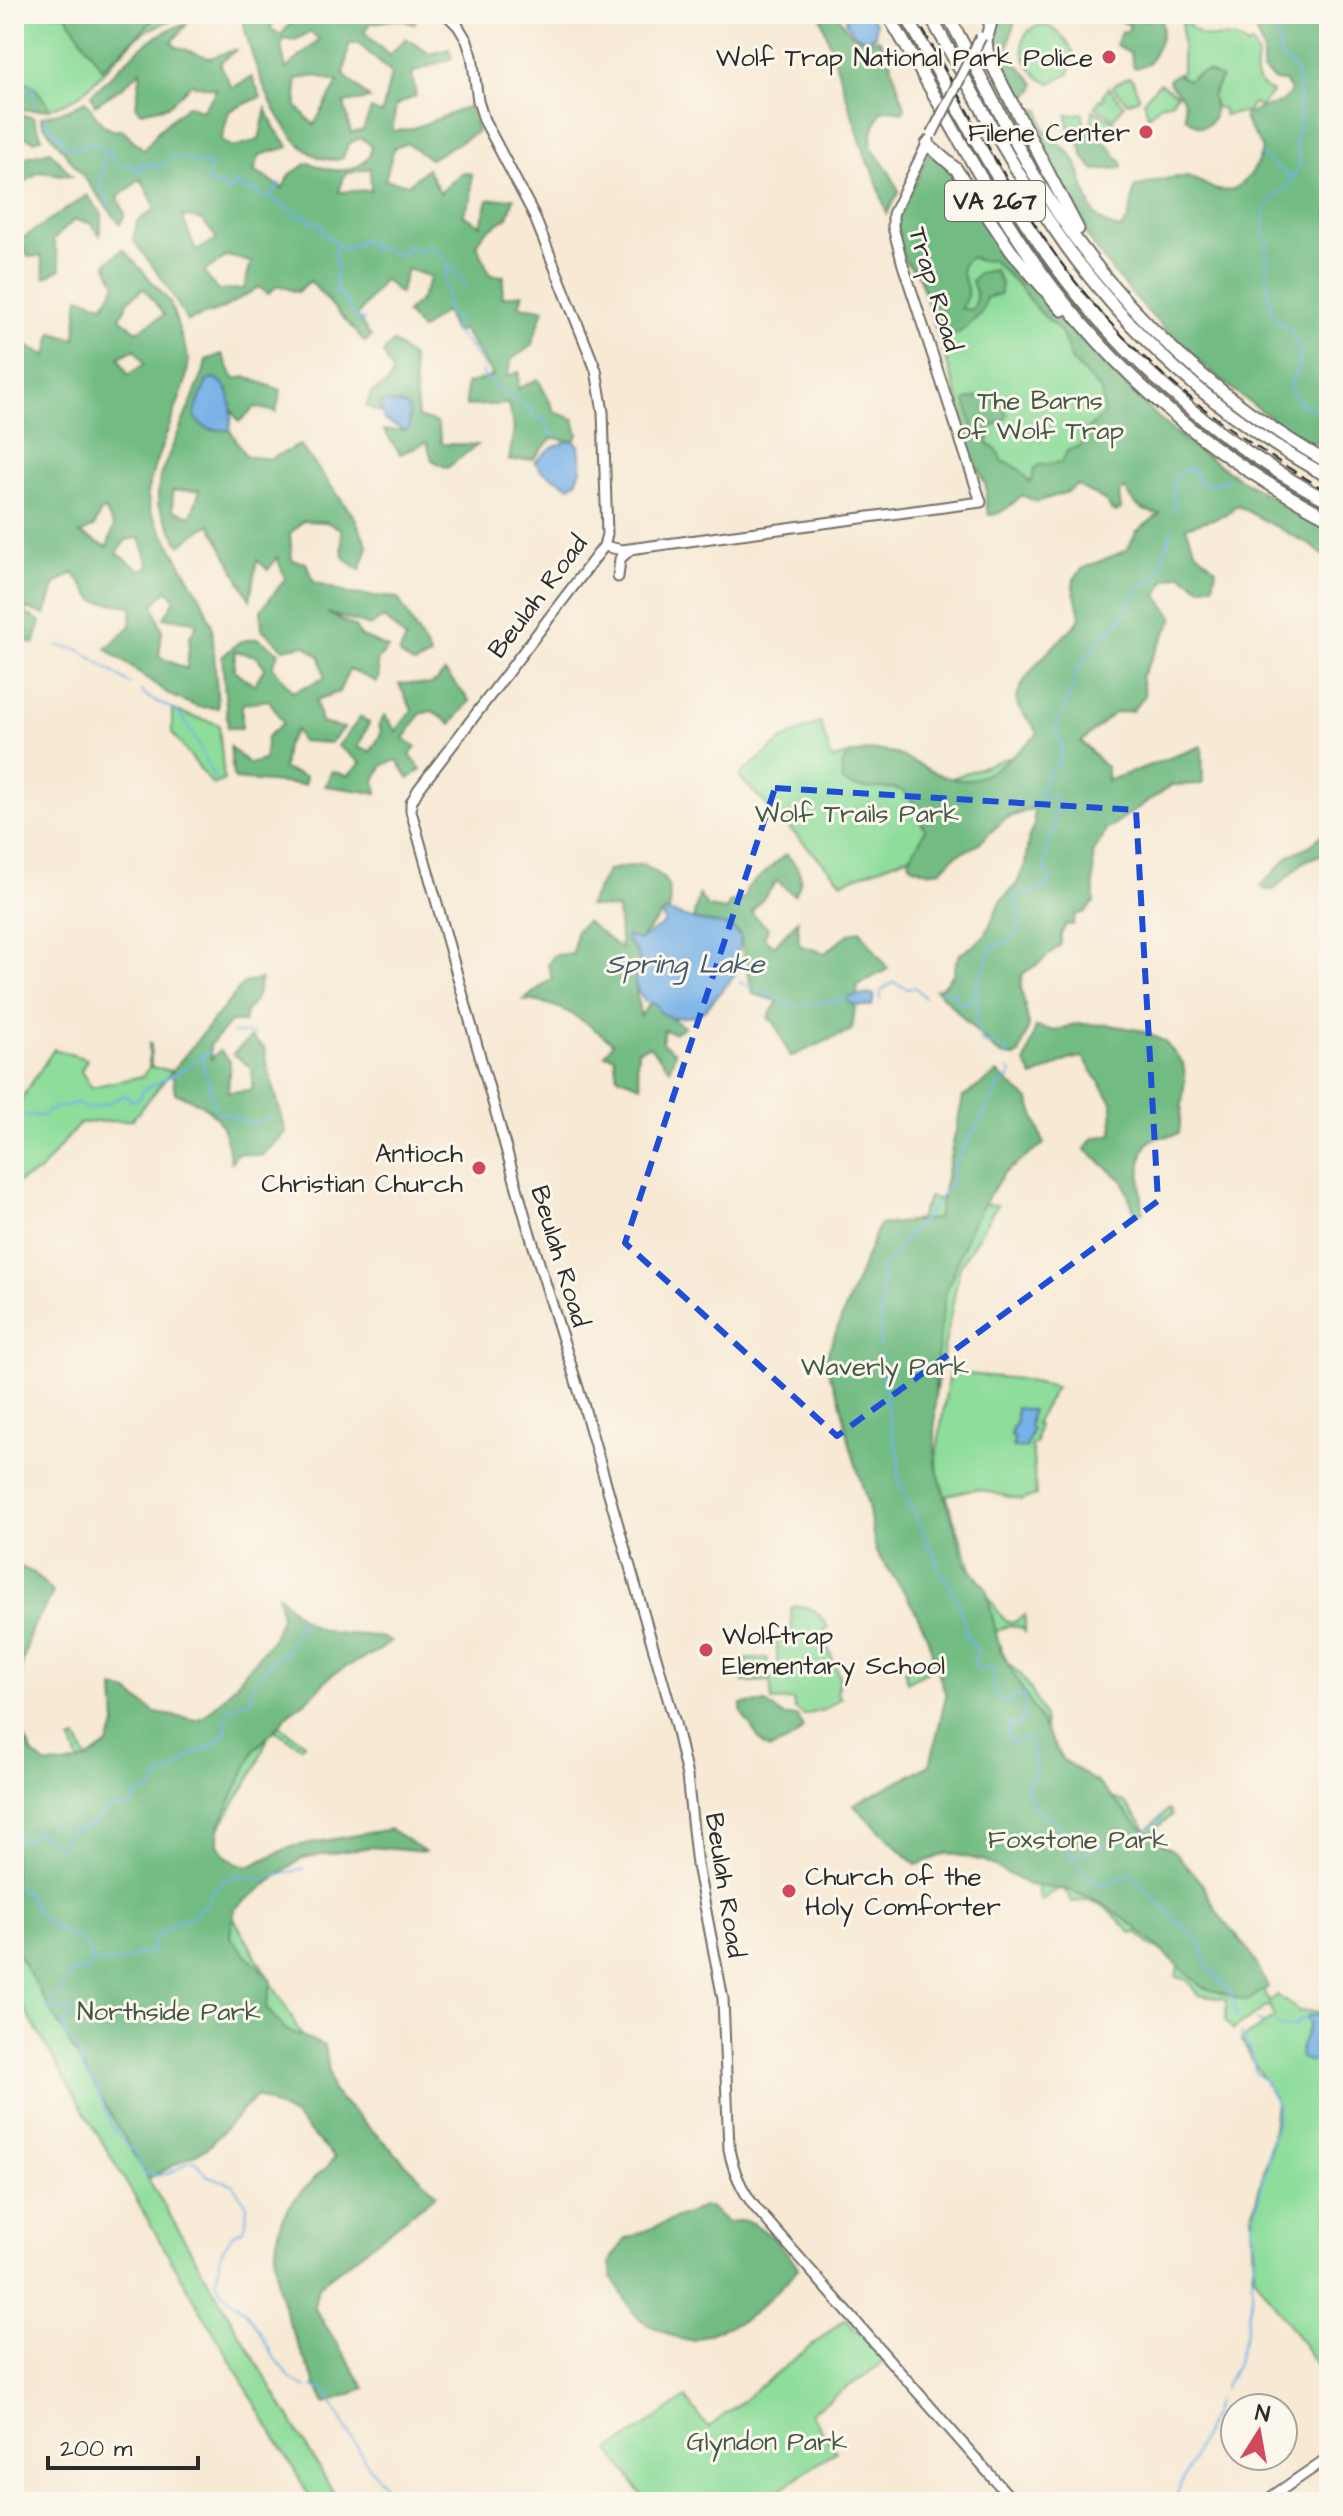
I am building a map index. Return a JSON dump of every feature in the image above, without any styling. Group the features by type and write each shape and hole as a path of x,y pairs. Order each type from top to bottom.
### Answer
{"highway":[{"name":"VA 267","path":"887,14 1001,211 1031,258 1072,311 1126,372 1177,419 1225,456 1329,518"},
{"path":"905,14 1023,219 1095,316 1193,411 1266,464 1329,501"},
{"path":"929,14 1044,213 1117,309 1164,358 1212,400 1271,443 1329,477"},
{"name":"VA 267","path":"947,14 1052,204 1127,302 1211,383 1266,424 1329,463"},
{"path":"993,14 986,50 997,77 1072,221 1127,302"},
{"path":"929,139 956,169 1033,278 1079,328 1126,372"}],"main road":[{"name":"Beulah Road","path":"446,14 461,30 469,46 485,123 533,213 596,370 604,422 607,523 604,546 418,790 410,806 530,1234 584,1407 684,1760 697,1865 723,1999 729,2149 738,2182 780,2237 1014,2502"},
{"name":"Trap Road","path":"604,546 615,550 634,548 981,502 893,227 895,208 993,14"},
{"path":"618,577 620,557 634,548"},
{"path":"1264,2502 1329,2457"}],"highlighted area":[{"path":"775,788 1136,810 1158,1201 837,1436 625,1243"}],"green space":[{"path":"14,14 190,14 143,33 73,99 38,110 14,108"},
{"path":"65,14 160,14 102,69"},
{"path":"242,14 268,14 276,18 270,28 281,35 292,22 308,22 315,14 419,14 414,24 399,19 371,23 364,32 389,56 406,38 430,54 449,49 452,58 412,73 416,96 396,105 392,131 412,129 470,106 477,132 430,159 407,143 394,148 385,180 409,184 427,168 440,193 462,172 472,174 471,199 463,215 481,225 488,200 514,198 508,217 485,232 477,245 490,275 504,276 502,297 523,294 519,306 544,309 531,346 512,359 507,376 519,372 518,389 538,379 555,412 574,419 578,435 574,441 552,438 533,459 509,461 514,429 508,404 466,406 466,384 493,376 463,330 454,332 445,311 421,330 406,313 421,299 431,277 407,269 400,294 384,279 357,316 371,337 365,342 310,281 297,292 278,285 268,294 259,287 222,309 187,321 166,284 133,240 137,222 156,208 141,179 118,197 125,215 120,224 43,124 41,117 85,101 103,125 114,131 121,129 144,150 158,131 188,105 202,111 217,89 191,84 168,106 141,112 136,107 141,70 123,87 95,105 91,95 147,43 187,24 172,42 175,46 210,58 237,49 220,63 232,88 252,77 261,97 229,111 221,141 233,147 259,140 266,108 274,127 289,147 260,155 254,171 283,188 289,175 308,163 340,170 364,162 371,152 371,145 361,138 349,145 343,158 323,159 304,149 288,131 274,107 252,55","holes":["310,32 319,40 286,69 281,47 284,39 294,41","349,44 359,44 391,73 382,114 371,109 363,130 351,133 344,103 370,99 344,75","317,76 338,82 314,125 297,107 296,79","370,168 371,190 339,192 345,174","182,216 202,220 217,239 196,251","227,256 251,262 244,289 217,290 204,272"]},
{"path":"820,14 838,14 854,35 879,39 887,52 905,108 902,112 881,111 872,133 871,147 899,191 887,214 868,164"},
{"path":"1006,14 1015,14 1007,56 1035,83 1034,90 1025,98 1027,107 1040,110 1047,133 1075,160 1093,211 1109,226 1121,229 1129,215 1135,187 1185,177 1223,191 1246,180 1262,149 1244,116 1283,101 1291,90 1285,82 1275,81 1263,70 1263,50 1254,28 1257,14 1329,14 1329,440 1310,444 1242,396 1177,341 1119,279 1071,211 989,47 990,34"},
{"path":"1112,14 1136,15 1146,21 1159,15 1162,34 1148,64 1136,68 1131,53 1116,45 1122,31 1127,32 1130,25 1111,17"},
{"path":"1182,15 1199,34 1232,38 1247,46 1252,44 1258,56 1256,77 1272,92 1261,107 1253,103 1247,112 1224,115 1224,109 1215,107 1212,96 1221,78 1189,81 1180,76"},
{"path":"1043,25 1064,38 1075,59 1068,74 1051,83 1034,72 1024,53 1025,35 1032,28"},
{"path":"1207,71 1221,78 1212,96 1212,120 1199,127 1186,118 1183,98 1169,79 1178,73 1189,80"},
{"path":"1129,77 1139,98 1128,103 1112,86"},
{"path":"14,79 31,85 50,109 14,108"},
{"path":"1159,83 1177,94 1172,101 1160,105 1148,116 1144,100"},
{"path":"1109,88 1124,105 1114,118 1095,107 1100,99 1105,98 1103,95"},
{"path":"1093,110 1114,121 1111,134 1090,132"},
{"path":"1083,113 1085,131 1080,134 1069,129 1067,115"},
{"path":"14,114 33,117 42,138 35,141 14,132"},
{"path":"1070,131 1080,134 1085,131 1106,143 1122,163 1122,168 1095,170 1084,158 1081,146 1069,138"},
{"path":"50,151 72,176 39,172 24,183 16,183 14,201 14,160"},
{"path":"933,152 943,159 1031,283 1149,409 1190,444 1234,475 1329,527 1329,560 1312,546 1236,505 1226,515 1186,527 1195,550 1216,569 1213,585 1201,588 1181,574 1165,580 1157,596 1174,618 1141,677 1145,695 1132,711 1114,713 1081,742 1107,768 1107,781 1202,746 1203,784 1172,785 1106,830 1093,854 1094,902 1085,912 1075,915 1073,925 1066,924 1061,934 1061,944 1022,974 1021,988 1029,1026 1019,1054 1015,1057 994,1050 936,989 941,988 954,973 960,954 986,934 1000,902 1017,884 1025,865 1034,825 1034,808 1008,816 976,846 956,855 941,870 927,872 913,867 909,861 925,829 907,794 894,789 851,786 843,782 841,768 848,755 880,750 945,777 966,780 985,774 1014,755 1038,734 1017,703 1023,683 1078,622 1080,615 1074,579 1083,568 1127,550 1137,531 1160,514 1139,507 1125,489 1119,494 1121,509 1116,512 1101,498 1077,485 1067,492 1037,502 1022,495 1003,511 989,515 986,486 973,458 969,440 972,425 965,401 983,398 995,402 1008,415 1002,422 990,427 988,443 998,452 1002,462 1018,469 1029,482 1039,465 1062,462 1067,451 1080,446 1086,431 1104,414 1101,391 1072,361 1061,332 992,260 980,261 971,257 965,261 962,270 967,296 961,308 971,310 975,306 976,293 972,281 979,273 994,270 1001,283 1000,294 986,298 981,313 957,334 937,329 920,277 905,261 897,217 928,154"},
{"path":"87,195 102,214 100,235 91,223 74,220 53,240 61,269 45,278 41,256 28,257 20,240"},
{"name":"The Barns of Wolf Trap","path":"987,237 1174,441 990,495 913,259"},
{"path":"123,249 170,302 189,360 185,384 147,492 150,511 202,600 212,626 218,708 198,707 170,695 106,649 130,627 132,606 95,601 73,573 55,584 45,615 27,608 25,613 41,622 34,644 14,630 14,369 20,342 47,356 52,333 75,339 79,297 104,305 116,284 106,264","holes":["144,288 164,315 137,331 120,318 129,300","135,349 144,364 128,375 119,357","105,510 114,527 107,547 80,534 94,527 101,511","140,538 150,567 140,570 117,553 126,540","168,590 175,600 164,618 190,620 197,625 190,636 187,669 159,657 162,630 153,604"]},
{"path":"393,342 412,358 418,417 437,423 442,444 477,445 447,468 432,460 427,442 400,454 384,430 409,429 401,404 381,403 381,413 366,406 371,393 388,383 393,373 383,353"},
{"path":"222,354 234,379 247,377 281,390 276,412 255,407 239,422 229,405 228,390 207,381 198,403 212,430 230,430 246,456 270,459 300,445 355,518 368,547 360,570 343,557 341,529 326,522 303,521 290,534 292,560 306,563 314,582 349,594 398,598 431,656 414,664 399,654 406,639 384,618 370,626 327,613 355,627 360,636 388,648 377,661 377,682 349,669 339,692 316,700 321,723 344,728 330,743 301,741 296,730 286,745 283,769 306,777 304,785 235,779 233,775 230,747 249,764 264,760 267,737 283,723 269,700 242,704 242,728 228,728 222,657 239,642 257,638 279,652 272,666 293,692 325,678 320,657 305,645 284,649 262,629 261,610 285,579 277,557 268,570 257,560 250,600 210,524 180,545 158,505 160,476 206,360","holes":["200,490 191,516 173,510 172,491","235,651 256,656 265,667 254,685 234,670"]},
{"path":"445,672 470,701 451,724 432,711 420,714 404,739 416,747 410,755 421,769 409,779 397,760 383,765 375,780 377,793 325,786 332,771 348,776 361,763 338,746 361,717 369,723 358,748 371,751 381,734 379,724 385,715 396,731 412,710 399,684 433,683"},
{"path":"172,709 219,725 224,780 213,785 172,733"},
{"name":"Wolf Trails Park","path":"820,722 832,759 848,755 936,784 1076,732 1104,766 1108,780 1056,863 1094,902 1085,912 1075,915 1073,925 1066,924 1061,934 1061,944 1022,974 1021,988 1029,1026 1019,1054 1015,1057 994,1050 936,989 941,988 954,973 960,954 986,934 1000,902 1017,884 1025,865 1034,825 1034,808 842,882 740,778 781,741"},
{"path":"1329,828 1329,851 1305,861 1273,890 1261,886 1290,855 1311,845"},
{"path":"786,854 798,868 800,883 794,895 777,881 751,913 768,928 764,938 774,946 798,920 799,945 825,953 849,934 860,930 888,969 858,985 852,1030 790,1057 775,1023 768,1018 778,1001 753,994 739,933 730,927 693,919 699,895 708,907 726,910 730,902 745,898 747,888"},
{"path":"643,864 663,878 669,888 670,903 669,913 662,914 639,940 627,936 640,961 635,981 640,1016 650,1003 655,1004 684,1027 674,1033 664,1030 662,1043 675,1052 670,1069 649,1046 638,1050 641,1085 617,1076 614,1056 605,1055 613,1043 592,1027 561,1009 524,1000 552,978 548,965 554,955 573,954 576,931 586,921 621,949 618,909 588,906 608,870"},
{"path":"261,979 255,1001 246,1011 244,1022 230,1022 210,1045 211,1059 220,1050 230,1061 228,1092 252,1090 252,1068 233,1054 251,1037 265,1049 286,1132 262,1156 237,1153 231,1162 225,1135 216,1117 200,1104 175,1093 172,1071 244,983"},
{"path":"1080,1024 1139,1030 1164,1041 1183,1063 1185,1077 1179,1133 1148,1143 1141,1161 1143,1212 1135,1213 1123,1181 1085,1149 1094,1138 1113,1134 1112,1102 1083,1057 1071,1059 1033,1077 1025,1063 1036,1027 1056,1031"},
{"path":"149,1043 151,1067 172,1071 132,1120 80,1123 39,1172 14,1184 14,1110 54,1049 87,1059 81,1071 91,1087 143,1076 149,1067"},
{"path":"997,1073 1029,1100 1044,1144 1003,1174 971,1225 945,1295 935,1376 935,1462 965,1563 986,1588 1000,1650 1062,1759 1100,1785 1138,1825 1176,1853 1203,1885 1219,1915 1250,1952 1268,1987 1247,2001 1202,1987 1134,1926 1103,1904 1070,1890 1028,1885 985,1861 948,1853 916,1865 853,1805 930,1765 946,1696 925,1630 907,1596 876,1552 868,1505 840,1399 824,1362 879,1225 937,1219 963,1097"},
{"path":"929,1197 997,1205 960,1266 927,1437 938,1470 936,1459 949,1372 1018,1379 1056,1387 1035,1424 1038,1425 1036,1444 1032,1444 1036,1495 1022,1500 976,1489 946,1495 976,1584 1007,1622 1014,1622 1025,1615 1025,1632 1022,1628 1009,1625 994,1633 1008,1663 1022,1676 1034,1695 1044,1717 1047,1739 1073,1772 1096,1781 1110,1797 1124,1802 1147,1830 1168,1810 1172,1815 1150,1833 1198,1880 1224,1925 1237,1935 1269,2002 1277,1995 1299,2011 1329,2012 1329,2382 1254,2275 1252,2215 1271,2145 1276,2102 1241,2040 1274,2017 1269,2005 1233,2030 1226,2021 1226,1999 1198,1995 1187,1980 1176,1977 1178,1965 1170,1954 1152,1947 1136,1932 1133,1934 1100,1904 1072,1902 1068,1893 1060,1890 1041,1901 958,1654 907,1682 905,1669 935,1654 866,1495 831,1367 895,1227 919,1219"},
{"path":"14,1564 34,1573 53,1593 31,1630 15,1692 18,1725 33,1754 45,1764 65,1765 86,1760 108,1744 116,1725 114,1688 128,1692 155,1713 197,1720 205,1716 230,1691 273,1638 281,1617 278,1595 302,1619 320,1629 391,1641 380,1650 334,1673 255,1749 219,1826 218,1843 225,1855 237,1864 251,1866 290,1847 390,1829 426,1852 371,1847 302,1858 234,1909 230,1937 272,1981 266,2008 285,2029 325,2046 332,2091 437,2194 318,2286 314,2307 365,2388 325,2404 286,2314 276,2266 277,2242 283,2219 300,2194 335,2158 294,2116 256,2096 207,2148 148,2179 14,1947"},
{"path":"791,1608 812,1609 828,1627 825,1629 828,1648 840,1677 837,1693 841,1698 824,1710 804,1715 794,1708 793,1700 772,1701 770,1677 783,1676 778,1671 776,1637 793,1635 789,1632 792,1627"},
{"path":"767,1658 768,1681 743,1682 741,1660"},
{"path":"766,1703 784,1716 798,1716 803,1728 793,1738 769,1749 741,1712 741,1704"},
{"name":"Northside Park","path":"274,1722 304,1743 301,1747 271,1728 256,1768 200,1860 311,2051 142,2168 339,2502 313,2502 14,1991 14,1738 52,1771 79,1762 71,1741 77,1738 87,1760"},
{"path":"703,2207 710,2207 726,2222 752,2223 767,2233 798,2268 754,2313 741,2321 694,2340 679,2339 641,2321 612,2277 610,2263 626,2239"},
{"name":"Glyndon Park","path":"846,2318 884,2362 810,2413 836,2451 762,2502 647,2502 610,2450 686,2398 708,2428"}],"water":[{"path":"846,14 869,14 876,24 875,36 867,39 855,33 847,23"},
{"path":"213,378 220,381 228,392 230,430 204,427 194,414 207,381"},
{"path":"380,403 407,406 409,429 405,431 384,420"},
{"path":"568,441 579,445 581,469 576,482 569,486 542,471 535,462 551,448"},
{"name":"Spring Lake","path":"665,912 724,926 741,937 735,975 705,1010 695,1016 672,1018 661,1013 655,1004 644,1001 636,986 635,977 640,961 626,940 627,936 639,940 665,923 662,914"},
{"path":"872,994 872,1006 855,1006 847,1000 848,997"},
{"path":"1016,1408 1032,1410 1029,1427 1032,1429 1026,1448 1013,1447 1014,1438 1011,1437 1012,1427 1016,1425"},
{"path":"1307,2016 1329,2017 1329,2053 1321,2059 1307,2061 1301,2058 1300,2053 1309,2022 1306,2019"}],"waterway":[{"path":"1262,14 1264,21 1277,32 1281,57 1294,69 1298,78 1300,116 1295,144 1300,162 1291,183 1265,207 1264,236 1268,241 1270,302 1275,318 1290,331 1299,354 1300,362 1291,384 1292,393 1304,406 1329,412"},
{"path":"16,83 20,83 19,90 31,88 35,91 34,99"},
{"path":"44,116 49,126 62,136 61,143 74,148 97,143 104,152 112,152 111,157 118,167 129,164 138,171 141,170 139,163 147,166 153,162 158,169 173,155 195,163 211,164 208,183 223,185 229,192 235,188 233,182 241,185 244,191 258,190 257,197 271,196 280,205 296,211 295,217 307,215 310,223 318,221 323,225 320,229 345,250 349,244 354,247 361,240 373,244 372,250 385,249 397,255 404,254 406,247 420,253 428,247 437,249 448,265 444,285 447,288 446,310 455,318 454,332 483,364 483,376 522,406 528,407 535,418 543,418 550,433 556,435"},
{"path":"104,152 100,187 110,205"},
{"path":"1260,155 1291,178"},
{"path":"272,195 280,183"},
{"path":"338,244 334,262 338,264 335,274 337,288 332,291 344,297 352,315 365,321"},
{"path":"449,266 467,286"},
{"path":"1326,444 1329,439"},
{"path":"1176,512 1172,494 1175,475 1187,469 1195,470 1196,482 1210,484 1229,480"},
{"path":"1007,1058 1007,1051 981,1042 975,1015 979,1002 975,989 993,946 1015,936 1022,911 1014,905 1018,892 1038,891 1052,879 1045,870 1045,862 1047,845 1056,827 1053,815 1059,804 1055,797 1039,796 1046,773 1059,764 1062,744 1056,734 1077,668 1125,614 1135,592 1158,575 1172,529"},
{"path":"14,638 33,644"},
{"path":"58,646 80,650 130,684"},
{"path":"141,691 178,713 215,779"},
{"path":"740,982 798,1006"},
{"path":"880,999 881,991 893,982 908,989 915,987 924,997"},
{"path":"940,990 955,992 956,1002 963,1005 964,1001 968,1003 976,997"},
{"path":"803,1005 849,999"},
{"path":"232,1033 255,1034"},
{"path":"14,1119 20,1115 42,1116 51,1109 77,1103 86,1109 91,1108 125,1095 132,1101 140,1098 143,1090 185,1069 205,1052 210,1052"},
{"path":"204,1055 203,1064 216,1112 253,1123 270,1119"},
{"path":"880,1346 881,1269 897,1253 901,1243 928,1214 953,1179 953,1166 1002,1082 1012,1073 1009,1070"},
{"path":"881,1353 878,1361 899,1455 899,1481 905,1494"},
{"path":"907,1498 928,1542 928,1549 934,1552 957,1601 966,1637 978,1650 973,1665 981,1671 989,1666 996,1672 992,1685 998,1699 1005,1702 1019,1695 1025,1696 1023,1719 1018,1727 1010,1724 1008,1732 1014,1744 1024,1739 1031,1743 1036,1773 1026,1792 1036,1810 1056,1820 1059,1837 1088,1879 1103,1885 1129,1874 1200,1942 1208,1967 1232,1995 1237,2018"},
{"path":"14,1837 30,1839 37,1831 59,1848 63,1846 68,1830 92,1825 109,1808 130,1807 138,1794 152,1789 162,1775 176,1771 190,1755 207,1749 225,1735 228,1710 251,1700 251,1688 272,1660 284,1654 303,1618"},
{"path":"1073,1855 1144,1832 1162,1818"},
{"path":"92,1962 132,1960 135,1954 149,1954 156,1937 181,1918 189,1920 201,1907 207,1907 211,1894 222,1881 239,1875 263,1880 304,1868"},
{"path":"14,1884 27,1894 42,1918 75,1937 88,1949 91,1968 69,1975 47,2011 71,2010 72,2015 62,2031 78,2051 83,2071 95,2085 112,2126 126,2145 135,2151 143,2173 162,2175 191,2161 196,2162 206,2175 232,2184 247,2205 246,2223 243,2230 232,2235 222,2251 216,2280 221,2291 246,2313 259,2330 272,2355 292,2380 306,2388"},
{"path":"1274,2023 1281,2027 1294,2027 1306,2018"},
{"path":"1256,2021 1268,2023"},
{"path":"1224,2388 1236,2366 1245,2336 1256,2253 1252,2222 1277,2121 1277,2104 1264,2080 1255,2073 1253,2058 1241,2034"},
{"path":"313,2386 326,2392 364,2459 389,2492"},
{"path":"1173,2502 1216,2401"}],"railway":[{"path":"914,14 1020,200 1086,296 1148,361 1182,391 1253,445 1329,492"}],"place":[{"name":"Wolf Trap National Park Police","path":"1109,57"},
{"name":"Filene Center","path":"1146,132"},
{"name":"Antioch Christian Church","path":"479,1168"},
{"name":"Wolftrap Elementary School","path":"706,1650"},
{"name":"Church of the Holy Comforter","path":"789,1891"}],"park label":[{"name":"Waverly Park","path":"885,1366"},
{"name":"Foxstone Park","path":"1078,1839"}]}
